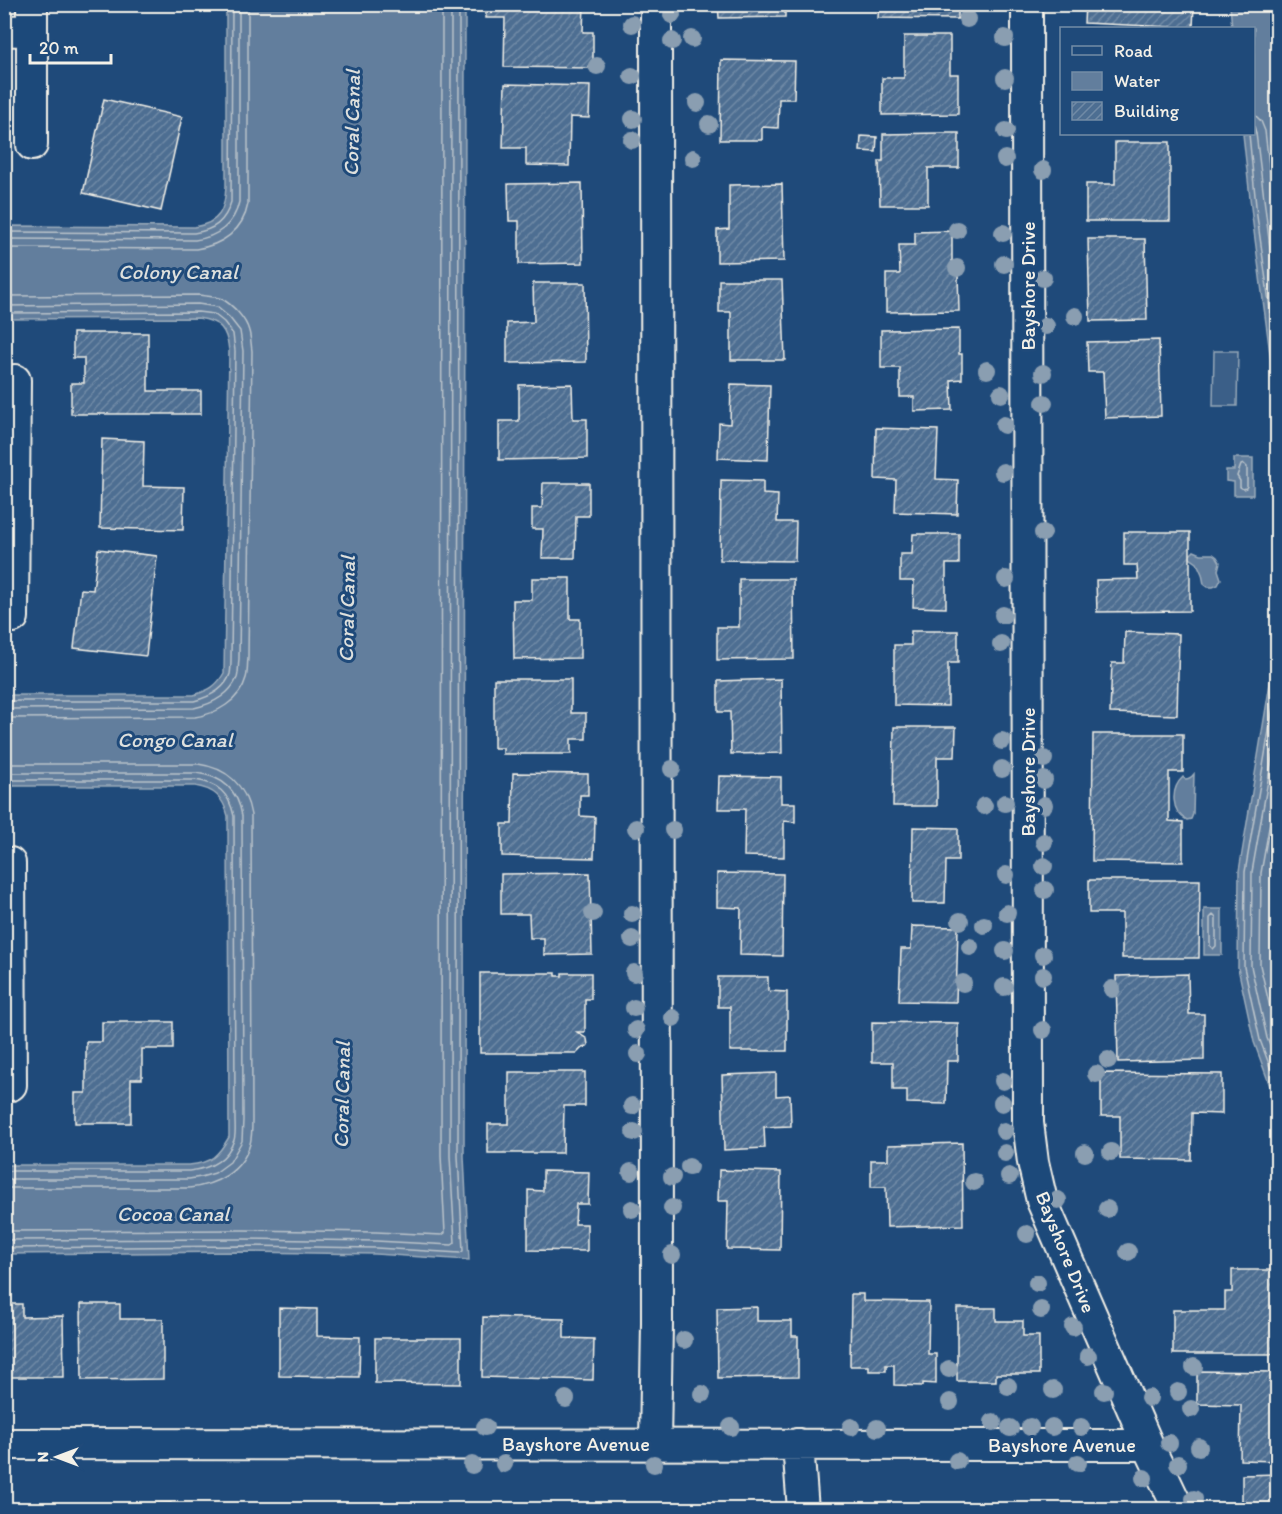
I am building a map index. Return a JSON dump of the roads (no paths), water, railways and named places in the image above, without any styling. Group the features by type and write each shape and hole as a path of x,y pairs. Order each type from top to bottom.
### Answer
{"street":[{"path":"655,1444 657,1323 656,4"},
{"name":"Bayshore Drive","path":"1027,4 1028,1123 1033,1162 1042,1201 1148,1445 1179,1509"},
{"path":"23,22 32,144"},
{"path":"14,616 9,500 15,380"},
{"path":"10,863 8,972 11,1084"},
{"name":"Bayshore Avenue","path":"4,1444 1148,1445"},
{"path":"798,1444 803,1509"}],"water":[{"path":"226,5 465,5 464,1156 469,1260 375,1254 243,1252 5,1254 5,1165 189,1165 213,1157 229,1137 228,816 220,799 207,789 195,786 4,786 5,695 194,695 212,687 224,673 229,351 224,332 212,321 198,318 5,319 4,226 194,227 215,219 224,202 226,186"},
{"path":"1230,5 1277,5 1277,407 1243,135 1255,135 1255,27 1232,27"},
{"path":"1234,458 1253,458 1253,495 1234,495 1234,482 1226,481 1226,470 1234,470"},
{"path":"1194,551 1201,554 1213,554 1217,557 1220,562 1218,570 1221,579 1218,585 1208,587 1204,584 1197,563 1190,558"},
{"path":"1277,641 1278,1105 1254,1042 1238,968 1239,871"},
{"path":"1194,774 1193,814 1191,819 1187,820 1175,806 1174,794 1183,777 1189,778"},
{"path":"1204,909 1222,909 1222,955 1204,955"}],"water label":[{"name":"Coral Canal","path":"352,123"},
{"name":"Colony Canal","path":"178,272"},
{"name":"Coral Canal","path":"347,609"},
{"name":"Congo Canal","path":"175,740"},
{"name":"Coral Canal","path":"342,1095"},
{"name":"Cocoa Canal","path":"173,1214"}]}
